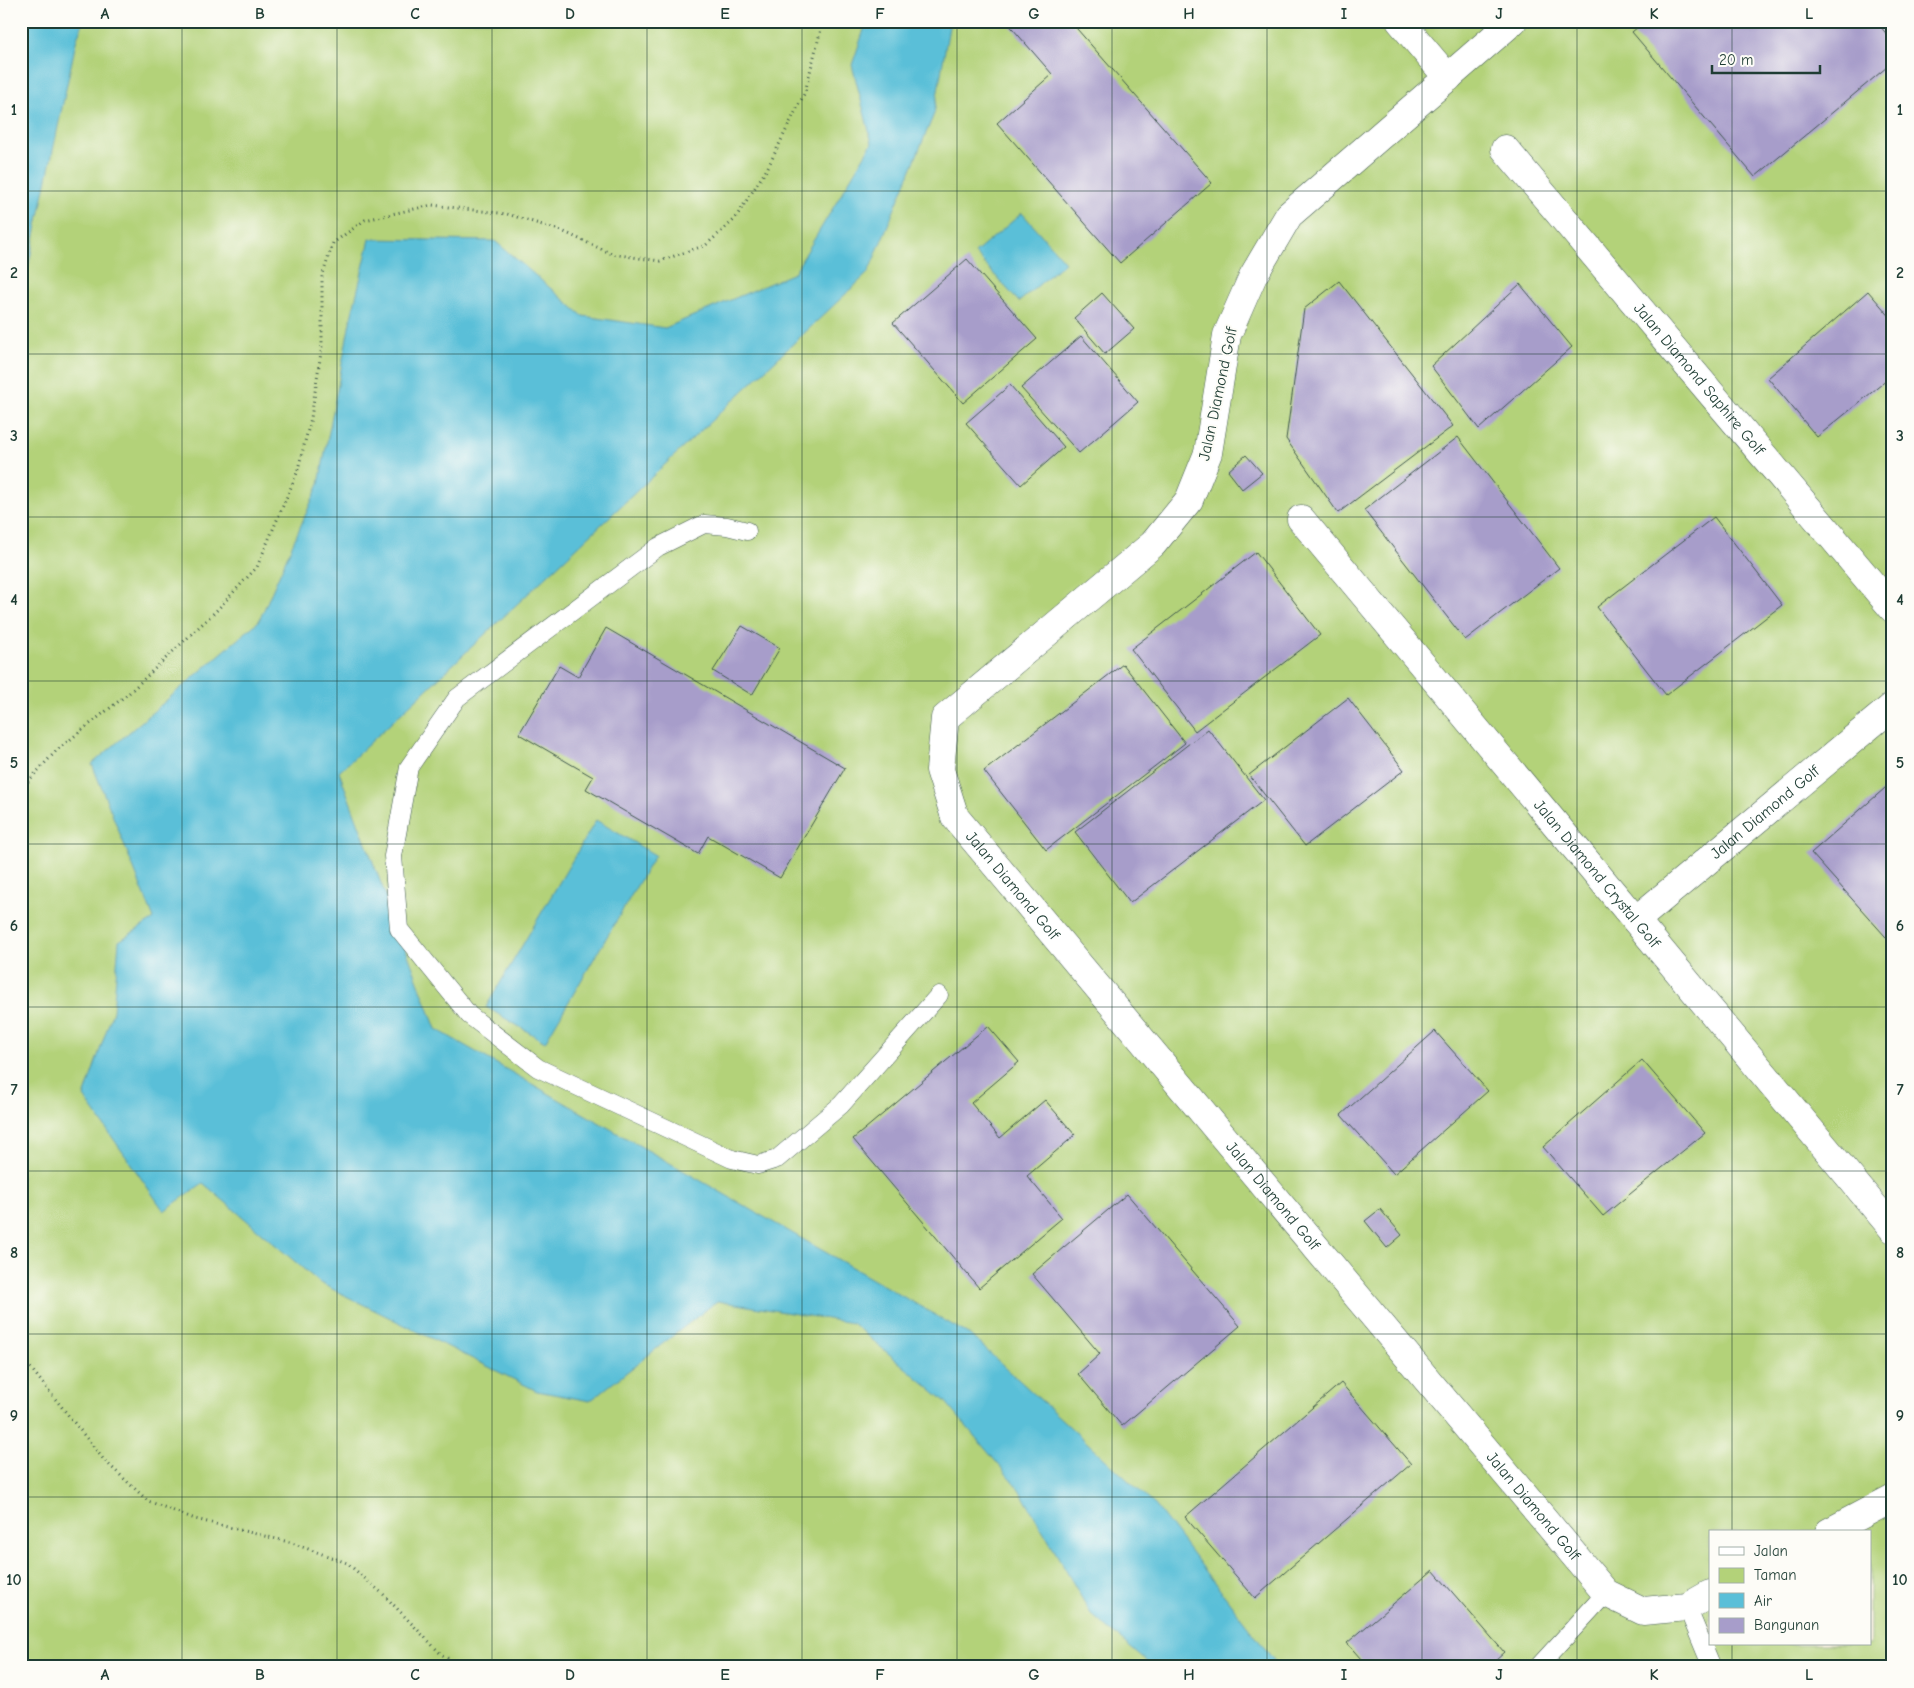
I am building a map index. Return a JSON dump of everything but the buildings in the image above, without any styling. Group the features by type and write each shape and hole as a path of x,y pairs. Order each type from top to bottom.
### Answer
{"street":[{"path":"1400,21 1448,78"},
{"name":"Jalan Diamond Golf","path":"1513,21 1289,215 1253,276 1227,335 1208,453 1189,500 1153,544 946,718 940,770 954,817 1606,1593 1643,1611 1699,1601"},
{"name":"Jalan Diamond Saphire Golf","path":"1505,150 1893,610"},
{"name":"Jalan Diamond Crystal Golf","path":"1302,519 1893,1229"},
{"name":"Jalan Diamond Golf","path":"1636,920 1893,706"},
{"path":"1833,1530 1893,1498"}],"lane":[{"path":"747,531 727,526 704,524 658,548 457,698 410,767 393,856 399,929 469,1015 538,1068 732,1159 758,1165 778,1159 841,1105 939,995"},
{"path":"1538,1667 1606,1593"},
{"path":"1699,1601 1712,1667"}],"path":[{"path":"21,789 57,750 129,693 216,611 257,567 297,473 311,418 322,346 322,277 333,243 365,220 432,205 507,214 562,231 612,254 631,257 660,261 706,245 734,220 767,169 805,92 823,21"},
{"path":"21,1356 104,1460 148,1501 195,1519 289,1542 347,1564 383,1594 440,1653 460,1667"}],"green space":[{"path":"21,21 1893,21 1893,1667 21,1667"}],"water":[{"path":"21,21 83,21 76,42 21,301"},
{"path":"867,21 950,21 934,114 868,273 339,772 436,1029 970,1335 1156,1506 1279,1667 1153,1667 1091,1614 1019,1489 945,1401 852,1323 717,1301 590,1401 537,1391 320,1283 203,1183 164,1211 84,1097 113,1011 119,941 154,919 92,764 259,621 319,484 350,322 370,239 495,241 583,316 665,328 794,273 872,143 852,65"},
{"path":"1022,213 1065,262 1019,302 975,253"},
{"path":"596,820 655,855 545,1042 486,1007"}]}
